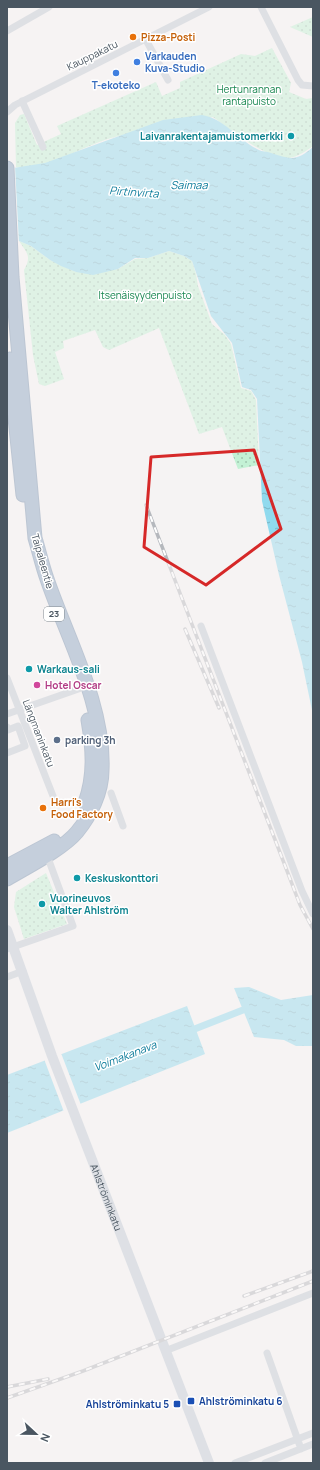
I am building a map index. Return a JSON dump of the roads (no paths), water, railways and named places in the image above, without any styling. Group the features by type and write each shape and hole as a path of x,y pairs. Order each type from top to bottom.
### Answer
{"highway":[{"name":"Taipaleentie","path":"7,168 12,277 14,399"},
{"name":"Taipaleentie","path":"7,303 27,539 83,687 102,743 102,771 100,785 91,812 77,832 62,845 7,879"},
{"name":"Taipaleentie","path":"7,866 57,839 74,823 82,810 91,781 93,751 83,687"}],"street":[{"path":"7,31 49,7"},
{"name":"Kauppakatu","path":"7,112 22,101 209,7"},
{"path":"262,7 298,80 302,85 313,86"},
{"path":"146,40 168,80"},
{"path":"22,101 43,147"},
{"path":"201,626 302,891 313,914"},
{"name":"Längmaninkatu","path":"7,678 53,796"},
{"path":"7,714 83,687"},
{"path":"7,727 8,730 18,726 25,746 7,753"},
{"path":"111,793 123,826"},
{"path":"10,948 73,926 48,858"},
{"name":"Ahlströminkatu","path":"7,930 10,948 23,971 52,1056 209,1463"},
{"path":"7,977 23,971"},
{"path":"165,1351 313,1294"},
{"path":"267,1353 301,1449"},
{"path":"235,1463 313,1433"},
{"path":"265,1463 313,1444"}],"water":[{"name":"Saimaa","path":"202,115 210,117 225,125 251,146 262,151 283,157 293,158 302,155 313,147 313,715 302,662 279,575 262,501 257,399 251,390 242,387 232,343 211,316 192,261 184,256 169,251 148,258 135,258 118,269 93,275 76,272 61,266 31,246 7,236 7,169 45,163 163,120"},
{"path":"249,987 281,1000 313,995 313,1046 296,1046 284,1040 254,1037 234,988"},
{"path":"187,1006 205,1054 7,1133 7,1075"}],"waterway":[{"name":"Voimakanava","path":"187,1032 243,1010"}],"railway":[{"path":"146,505 300,905 313,929"},
{"path":"185,629 219,708"},
{"path":"244,1296 313,1271"},
{"path":"7,1398 83,1371 313,1281"},
{"path":"7,1387 48,1379"}],"place":[{"name":"Pizza-Posti","path":"133,37"},
{"name":"Varkauden Kuva-Studio","path":"137,62"},
{"name":"T-ekoteko","path":"116,73"},
{"name":"Laivanrakentajamuistomerkki","path":"291,136"},
{"name":"Warkaus-sali","path":"29,669"},
{"name":"Hotel Oscar","path":"37,685"},
{"name":"parking 3h","path":"57,740"},
{"name":"Harri's Food Factory","path":"43,808"},
{"name":"Keskuskonttori","path":"77,878"},
{"name":"Vuorineuvos Walter Ahlström","path":"42,904"},
{"name":"Ahlströminkatu 6","path":"191,1401"},
{"name":"Ahlströminkatu 5","path":"177,1404"}],"park label":[{"name":"Hertunrannan rantapuisto","path":"249,94"},
{"name":"Itsenäisyydenpuisto","path":"145,295"}],"water label":[{"name":"Pirtinvirta","path":"134,192"}]}
